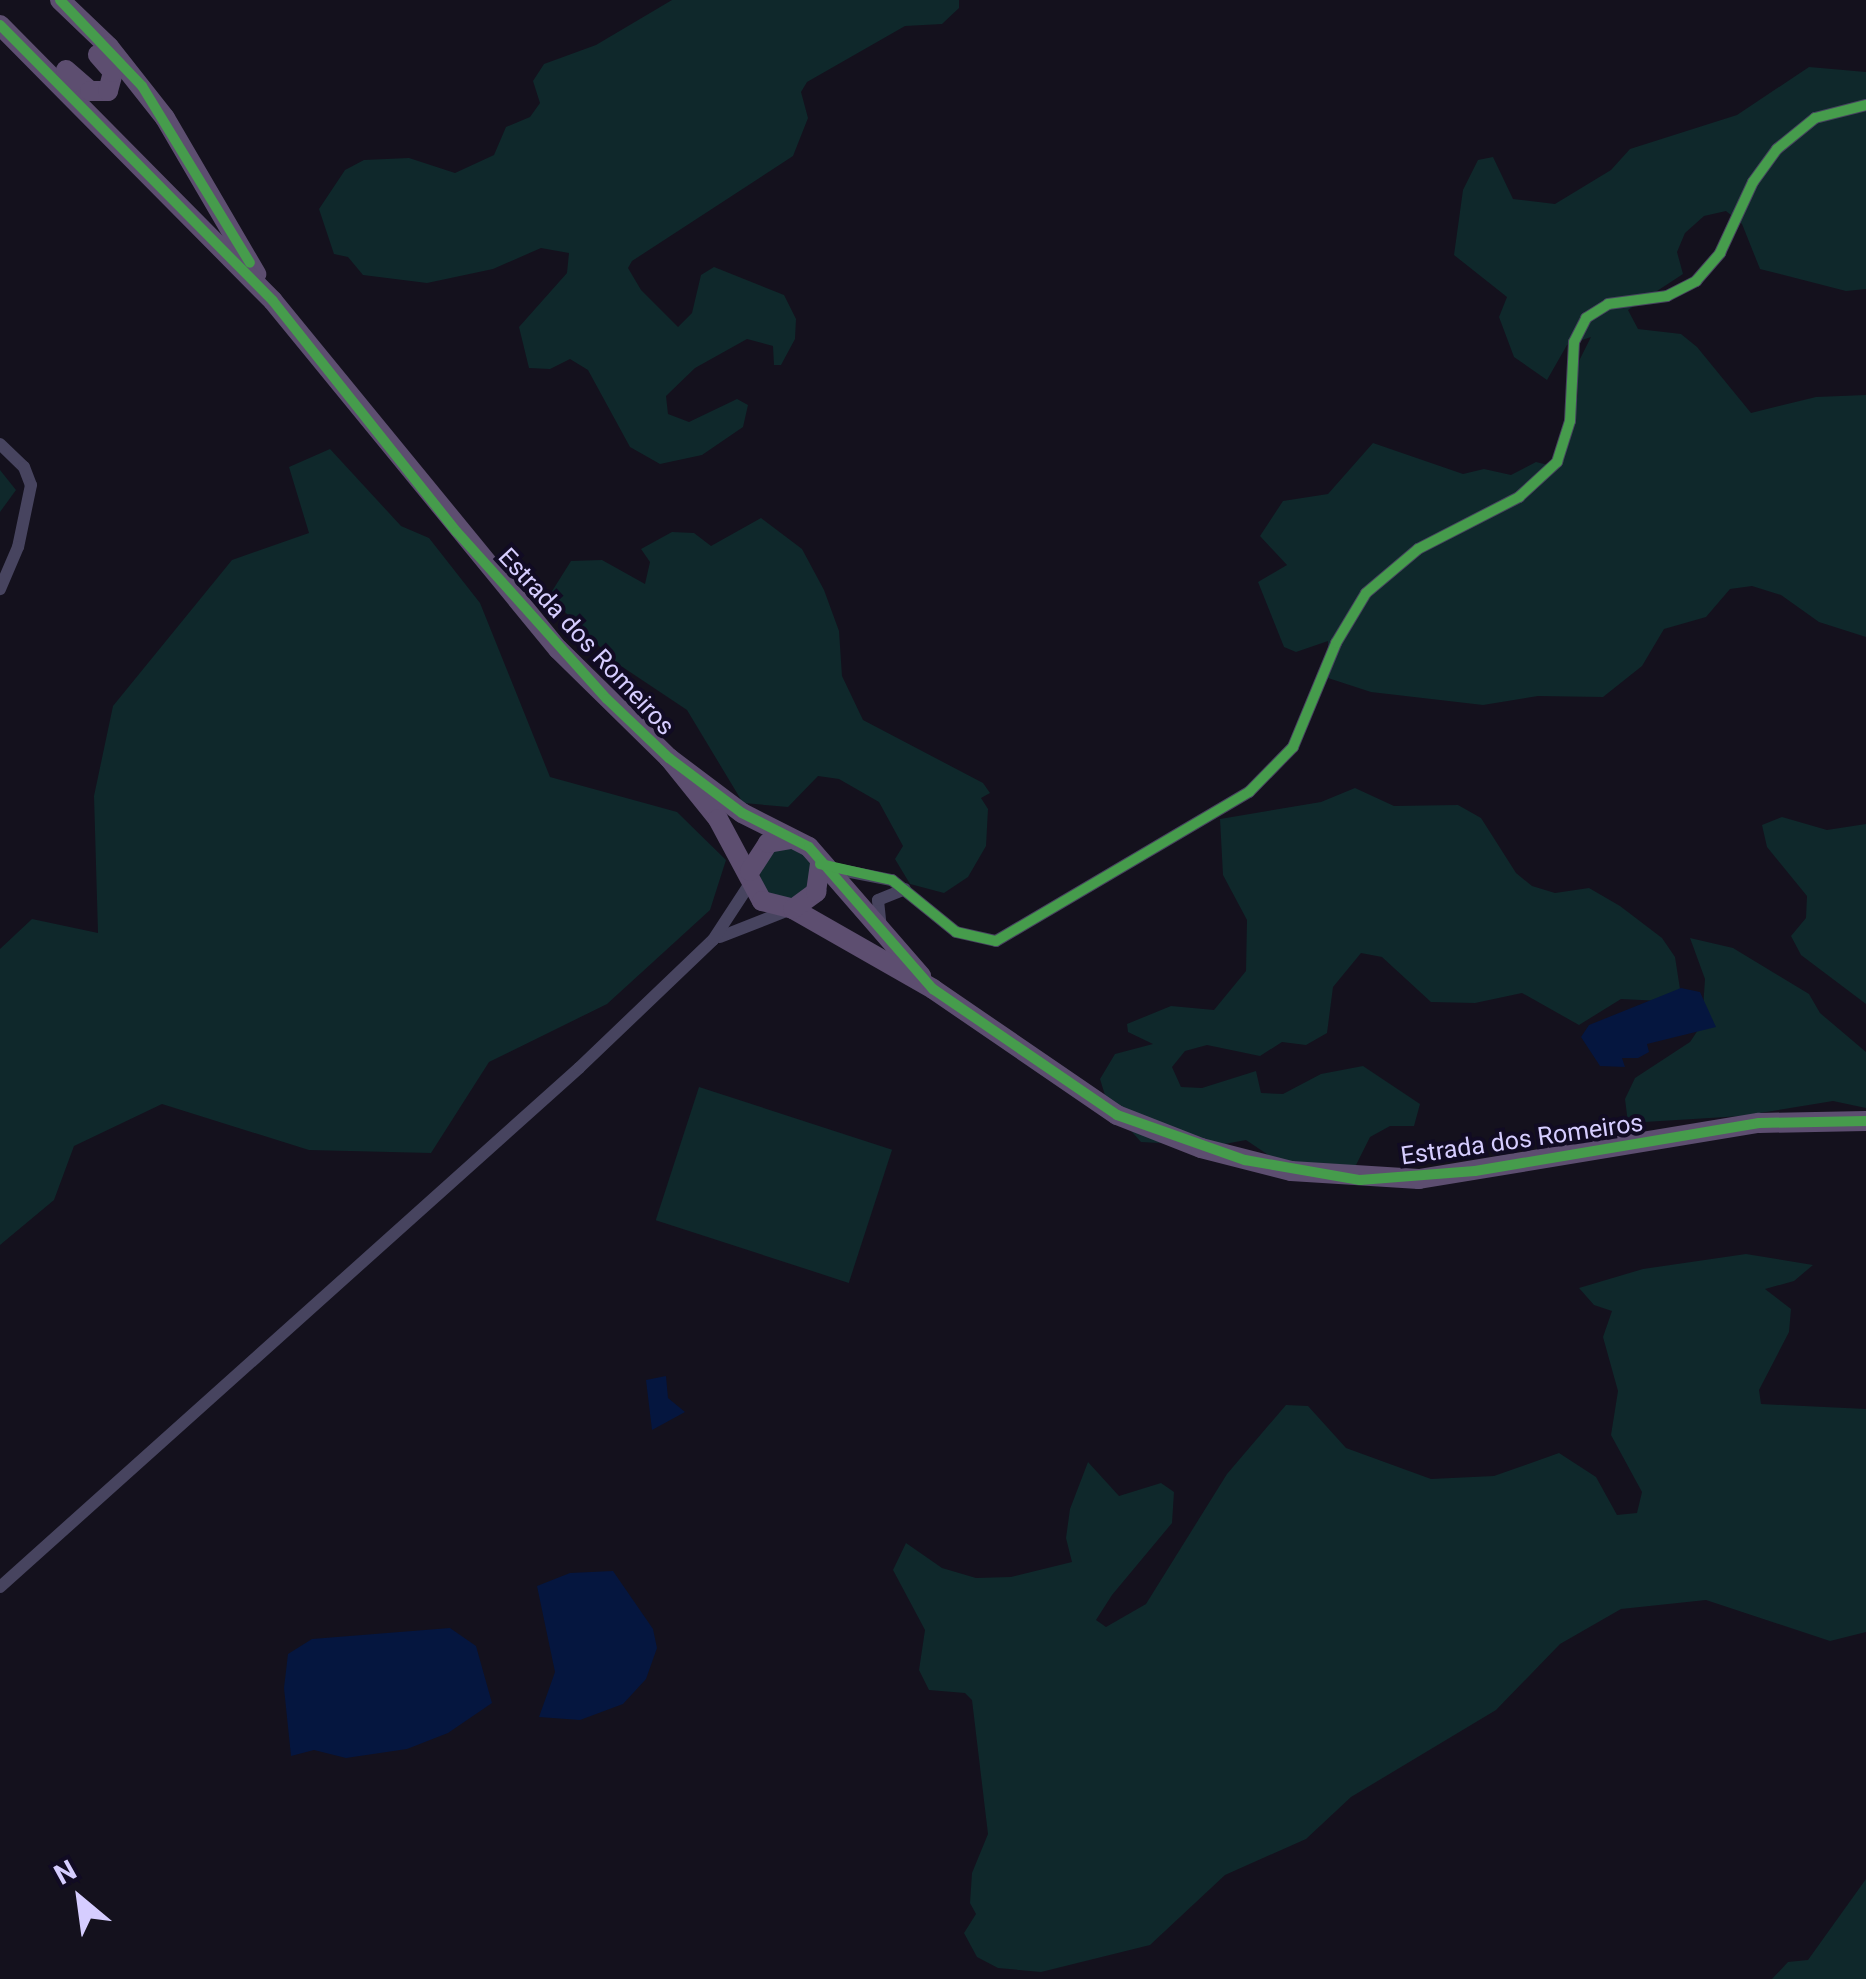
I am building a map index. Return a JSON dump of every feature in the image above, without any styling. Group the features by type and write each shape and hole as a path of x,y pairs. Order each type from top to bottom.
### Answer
{"main road":[{"path":"36,60 61,66 96,94 113,86 113,72 85,41 67,7"},
{"name":"Estrada dos Romeiros","path":"67,7 166,118 273,301"},
{"name":"Estrada dos Romeiros","path":"3,30 273,301 558,649 668,758 751,876 762,901 793,908 932,989 1117,1116 1201,1148 1291,1172 1419,1179 1759,1123 1866,1121"},
{"name":"Estrada dos Romeiros","path":"668,758 790,839 809,847 932,989"},
{"path":"751,876 768,844 790,839"},
{"path":"793,908 816,892 820,864"}],"street":[{"path":"820,864 884,876 907,889 956,932 996,941 1265,780 1304,727 1336,643 1366,593 1418,550 1518,497 1557,462 1570,421 1574,342 1586,318 1608,304 1667,296 1696,281 1720,253 1753,182 1777,148 1815,118 1866,105"},
{"path":"0,444 24,466 31,485 18,548 0,590"},
{"path":"0,1587 713,940 751,876"},
{"path":"881,930 881,896 907,889"},
{"path":"713,940 793,908"}],"green space":[{"path":"672,0 959,0 959,8 942,24 905,26 807,82 801,92 808,118 793,156 632,261 628,268 641,290 678,327 692,313 701,275 714,267 784,295 796,319 795,339 781,365 774,365 773,346 747,339 695,368 666,396 668,414 689,422 737,399 748,405 743,427 702,455 660,464 630,447 588,370 570,359 550,369 529,368 519,327 567,273 569,253 541,248 493,269 427,283 363,275 348,257 334,254 319,209 345,170 364,160 409,158 455,173 494,155 506,127 530,117 540,103 533,81 544,64 596,45"},
{"path":"1809,67 1866,72 1866,289 1846,291 1760,269 1742,224 1726,211 1704,216 1685,233 1677,252 1683,274 1628,310 1638,329 1681,334 1697,347 1751,413 1816,397 1866,395 1866,637 1819,622 1781,595 1752,586 1730,589 1706,617 1664,629 1642,666 1603,697 1538,696 1483,705 1371,692 1328,678 1328,641 1296,652 1284,647 1258,582 1287,565 1260,536 1283,501 1328,494 1373,443 1463,474 1484,469 1511,475 1536,462 1556,467 1562,459 1578,395 1577,365 1591,337 1567,345 1547,380 1514,357 1499,317 1507,297 1454,255 1463,190 1478,160 1493,157 1513,199 1555,204 1611,170 1630,149 1737,115"},
{"path":"330,449 401,526 429,538 480,603 550,777 677,812 726,860 710,910 607,1004 489,1062 431,1153 309,1150 162,1104 74,1146 54,1200 0,1245 0,949 32,919 98,933 94,796 113,706 232,560 309,533 289,467"},
{"path":"0,470 16,490 0,512"},
{"path":"761,518 802,549 824,590 839,631 842,676 863,720 983,783 990,793 981,798 988,809 986,846 968,877 944,893 910,884 895,859 903,846 879,802 839,779 818,776 788,807 743,803 687,710 615,662 549,596 571,561 602,560 645,584 650,562 641,549 672,532 694,533 711,546"},
{"path":"1355,788 1394,806 1458,805 1481,818 1516,873 1532,886 1555,893 1589,888 1620,906 1662,938 1675,957 1682,1002 1621,999 1579,1025 1522,993 1475,1003 1431,1002 1382,957 1361,953 1333,987 1327,1033 1306,1045 1282,1042 1260,1056 1207,1045 1185,1051 1172,1067 1181,1087 1202,1088 1256,1071 1261,1093 1283,1094 1321,1074 1363,1066 1420,1104 1414,1126 1390,1126 1370,1137 1355,1167 1280,1163 1246,1140 1214,1146 1141,1142 1108,1105 1100,1079 1115,1054 1153,1044 1128,1032 1127,1024 1171,1006 1214,1010 1246,971 1247,920 1223,875 1220,819 1321,802"},
{"path":"1782,817 1827,830 1866,824 1866,1004 1801,955 1791,936 1806,918 1807,896 1767,847 1762,825"},
{"path":"786,847 804,855 812,873 804,891 786,899 768,891 760,873 768,855"},
{"path":"1690,938 1733,948 1809,994 1820,1013 1866,1052 1866,1108 1833,1101 1742,1116 1628,1123 1625,1099 1635,1078 1690,1042 1702,1024 1705,979"},
{"path":"699,1087 892,1150 849,1283 656,1220"},
{"path":"1746,1254 1813,1265 1794,1281 1765,1289 1791,1309 1789,1332 1759,1390 1761,1404 1866,1409 1866,1632 1830,1641 1706,1600 1621,1609 1560,1644 1496,1710 1351,1797 1306,1839 1225,1875 1150,1945 1041,1972 998,1968 977,1957 964,1933 976,1914 970,1903 972,1873 988,1834 972,1700 965,1693 929,1690 919,1670 925,1630 893,1570 906,1543 942,1568 976,1578 1011,1577 1072,1562 1066,1538 1070,1509 1088,1462 1119,1496 1161,1483 1174,1492 1172,1523 1096,1620 1106,1627 1146,1604 1227,1474 1286,1405 1308,1406 1346,1448 1431,1479 1494,1476 1559,1453 1596,1477 1617,1515 1637,1513 1642,1492 1611,1435 1618,1391 1603,1337 1612,1311 1594,1305 1579,1288 1643,1269"},
{"path":"1866,1879 1866,1979 1772,1979 1788,1962 1808,1960"}],"water":[{"path":"1681,988 1700,992 1716,1027 1647,1044 1649,1052 1638,1058 1622,1058 1625,1067 1600,1066 1581,1037 1589,1025"},
{"path":"666,1376 668,1398 685,1412 652,1430 646,1380"},
{"path":"613,1571 653,1629 657,1648 646,1679 623,1704 580,1720 539,1717 555,1672 537,1586 570,1573"},
{"path":"450,1628 476,1646 492,1703 448,1733 407,1749 346,1758 314,1750 291,1756 284,1688 288,1654 312,1639"}],"cycle path":[{"path":"60,0 142,86 250,263"},
{"path":"0,25 273,301 457,532 607,699 669,758 742,813 809,847 933,989 1117,1115 1245,1160 1360,1180 1475,1171 1759,1123 1866,1121"},
{"path":"820,864 892,880 956,932 996,941 1249,792 1293,747 1336,643 1366,593 1418,549 1519,497 1557,462 1570,421 1574,342 1586,318 1608,304 1667,296 1696,281 1720,253 1753,182 1777,149 1815,118 1866,105"}]}
